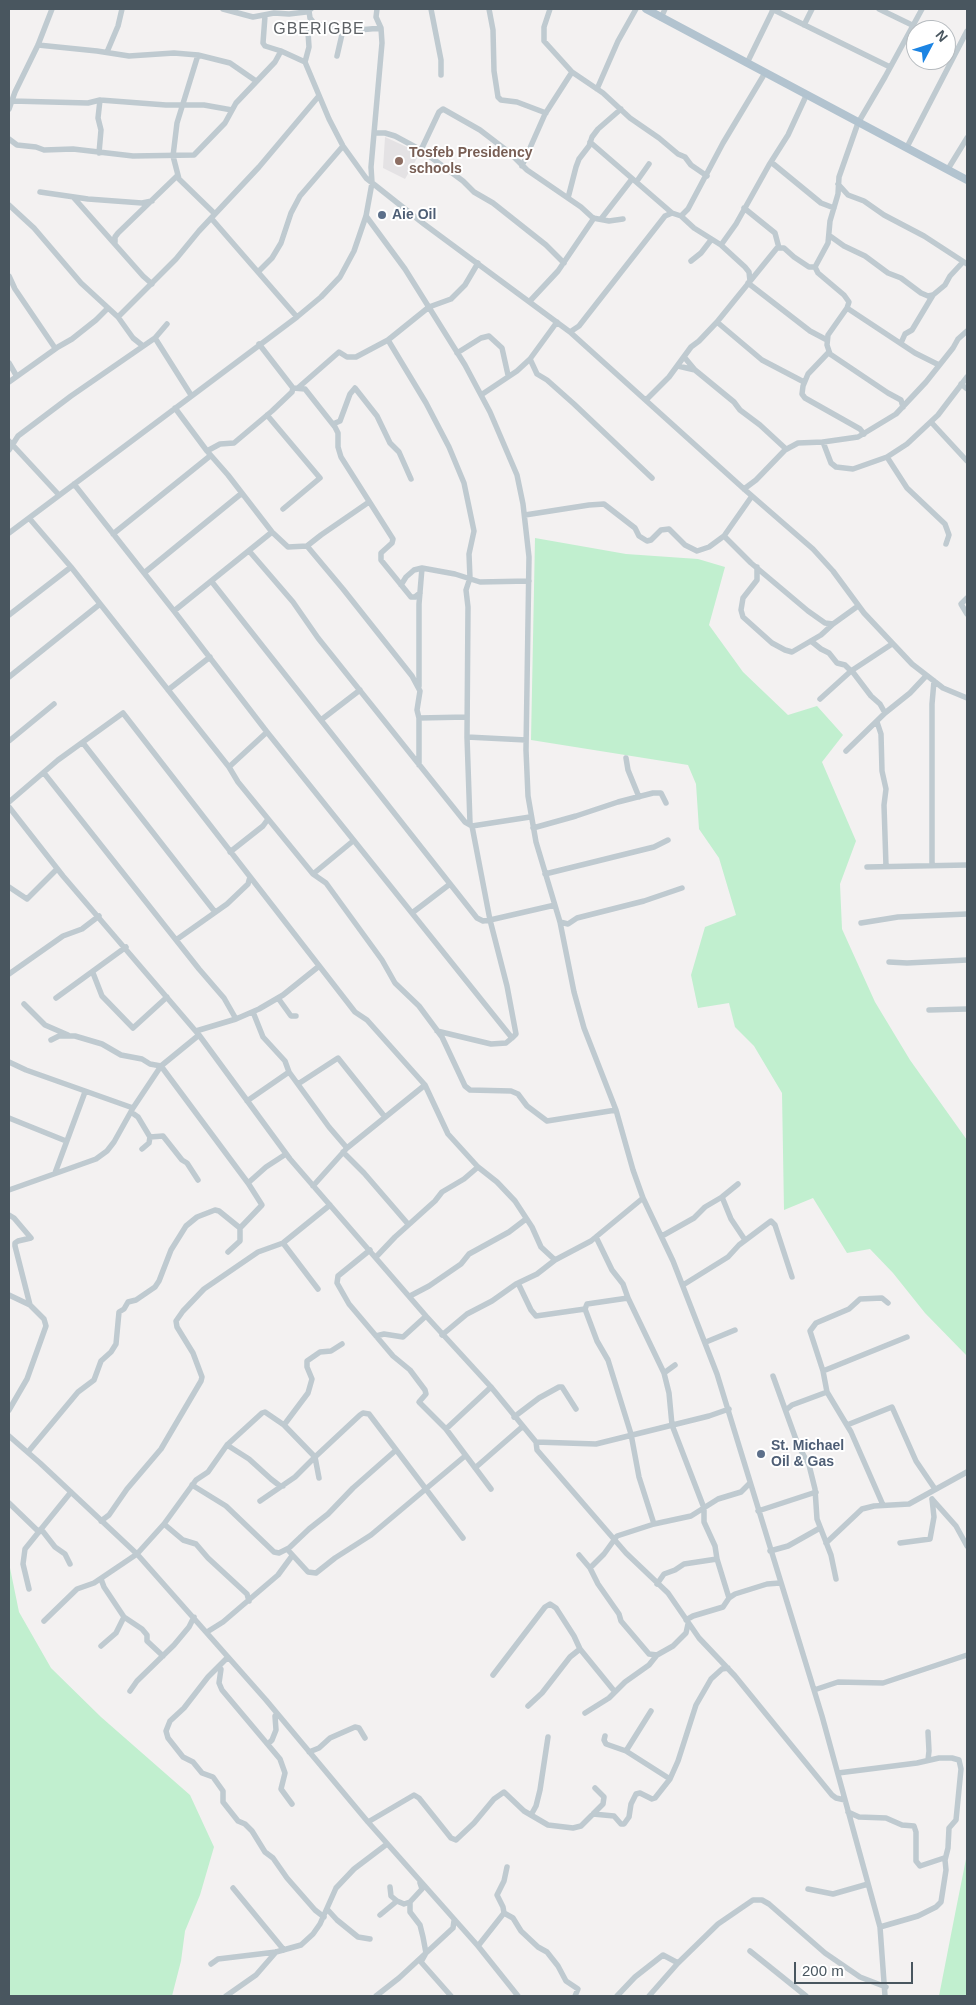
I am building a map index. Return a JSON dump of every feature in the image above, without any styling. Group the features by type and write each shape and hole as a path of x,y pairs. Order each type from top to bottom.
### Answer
{"main road":[{"path":"646,9 806,96 907,147 967,180"}],"street":[{"path":"9,109 52,9"},
{"path":"107,52 118,26 122,9"},
{"path":"226,9 253,17 274,13 290,14 310,10 310,18 313,22 334,29 381,28"},
{"path":"9,533 297,317 322,297 340,277 354,251 366,216 372,183 374,133 382,60 381,28 376,17 380,9"},
{"path":"431,9 441,60 441,75"},
{"path":"489,9 493,30 494,70 498,97 502,100 517,102 546,112"},
{"path":"550,9 544,27 544,40 572,72 597,89 707,176"},
{"path":"597,89 618,41 636,9"},
{"path":"661,18 665,9"},
{"path":"747,63 772,9 890,68"},
{"path":"804,25 812,9"},
{"path":"880,9 906,22"},
{"path":"915,20 922,9"},
{"path":"266,16 263,43 265,46 305,62"},
{"path":"313,22 308,32 309,47 305,62 318,97 343,146 361,172 372,183 570,332 812,549 833,572 858,606 892,644 926,676 956,694 967,698"},
{"path":"337,56 343,30"},
{"path":"907,147 967,31"},
{"path":"815,267 826,248 830,236 829,228 838,194 842,167 858,122 906,37"},
{"path":"38,45 129,56 174,53 198,54 230,62 256,81"},
{"path":"9,139 17,145 44,150 61,149 133,156 153,154 189,156 198,152 225,123 232,110 256,81 276,62 281,51"},
{"path":"198,54 174,138 173,156 178,176 297,317"},
{"path":"522,166 546,112 572,72"},
{"path":"681,216 688,209 736,119 765,73"},
{"path":"721,245 724,244 788,135 806,96"},
{"path":"118,318 176,260 318,97"},
{"path":"12,101 88,103 100,100 204,105 232,110"},
{"path":"99,153 101,130 98,118 100,100"},
{"path":"568,198 576,167 590,142 598,129 621,109"},
{"path":"421,150 439,112 443,110 480,130 510,153 522,166 594,218 609,221 623,219"},
{"path":"374,133 395,136 421,150 463,181 474,192 493,203 546,245 564,263"},
{"path":"948,169 967,138"},
{"path":"590,142 672,213 681,216 711,240 721,245 745,267 751,278 798,322 817,336 828,340"},
{"path":"258,272 278,251 286,233 290,213 300,196 343,146"},
{"path":"771,162 821,203 834,208"},
{"path":"601,219 649,164"},
{"path":"116,243 115,237 118,233 178,176"},
{"path":"838,184 848,195 864,201 884,215 924,236 965,263 950,276 946,285 933,295 912,330 905,334 901,343"},
{"path":"40,192 74,198 142,203 152,201"},
{"path":"74,198 152,284"},
{"path":"9,206 34,228 81,283 118,318 143,346"},
{"path":"744,208 775,233 779,248"},
{"path":"570,332 579,326 653,234 665,216 672,213"},
{"path":"366,216 394,253 429,306 481,395 514,466 521,490 525,515 529,581 526,740 532,828 560,922 574,992 584,1028 616,1110 643,1198 662,1236 706,1342 729,1409 770,1551 814,1690 880,1927 886,1987 885,1996"},
{"path":"530,301 564,263 594,218"},
{"path":"830,236 844,246 865,256 888,273 901,278 920,293 933,295"},
{"path":"691,261 711,240"},
{"path":"646,400 678,366 691,348 700,342 774,250 784,248 805,265 815,267 822,277 846,297 849,302 847,308 828,335 828,352 808,374 804,382 802,391 805,398 860,429 864,434"},
{"path":"113,534 220,444 234,444 339,352 347,357 356,357 388,340 429,306 451,299 458,293 478,262"},
{"path":"9,276 15,289 55,348"},
{"path":"9,382 16,374 26,370 55,348 76,336 108,308"},
{"path":"847,308 926,360 939,365"},
{"path":"481,395 530,359 557,322"},
{"path":"717,322 752,353 804,382"},
{"path":"59,495 10,446 18,436 39,420 156,338 167,324"},
{"path":"744,489 756,480 786,449 798,444 852,438 864,434 896,414 939,365 958,339 967,331"},
{"path":"457,353 481,338 489,336 502,348 508,375"},
{"path":"156,338 191,396"},
{"path":"388,340 426,403 449,447 464,482 474,531 469,554 470,578 466,590 468,607 467,736 470,823 516,1034 506,1043 491,1044 438,1031"},
{"path":"259,344 296,388 308,392 333,424 338,433 338,447 342,457 393,539 392,543 380,553 381,560 411,597 416,598 420,592"},
{"path":"828,352 850,369 901,400 903,407"},
{"path":"684,358 695,370 786,449"},
{"path":"530,359 536,374 547,380 574,404 652,478"},
{"path":"9,363 16,374"},
{"path":"678,366 695,370"},
{"path":"823,442 830,463 836,467 852,469 887,457 907,444 931,422 967,377"},
{"path":"961,384 967,389"},
{"path":"333,424 340,420 350,394 355,388 376,416 390,443 399,452 411,479"},
{"path":"175,408 208,453 272,532 288,547 307,546 369,502"},
{"path":"267,415 320,478 283,509"},
{"path":"931,422 967,461"},
{"path":"887,457 907,488 945,524 949,540 946,544"},
{"path":"74,484 353,841 512,1038"},
{"path":"144,573 242,493"},
{"path":"525,515 604,504 635,528 640,536 649,541 661,530 669,529 685,545 697,551 709,547 724,536 752,496"},
{"path":"28,518 71,567 268,819 313,874 326,883 382,960 395,983 419,1006 438,1031 463,1084 470,1090 511,1091 518,1094 527,1106 547,1121 616,1110"},
{"path":"174,610 250,552 272,532"},
{"path":"724,536 757,567 819,619 833,624"},
{"path":"307,546 415,675"},
{"path":"250,552 293,602 465,822 472,826 530,817"},
{"path":"9,615 71,567"},
{"path":"757,567 757,580 741,604 743,618 772,643 790,652 811,641 858,606"},
{"path":"419,765 419,718 417,710 419,690 415,675 422,568"},
{"path":"401,585 414,570 422,568 470,578 480,582 529,581"},
{"path":"212,582 477,918 483,921 490,920 555,905"},
{"path":"967,598 960,604 967,614"},
{"path":"9,677 100,604"},
{"path":"811,641 829,653 839,664 845,665 852,671 886,713"},
{"path":"820,700 852,671 892,644"},
{"path":"168,690 210,657"},
{"path":"846,751 926,676"},
{"path":"932,865 932,704 934,681"},
{"path":"321,720 360,690"},
{"path":"9,741 54,704"},
{"path":"9,802 123,712 318,967 355,1012 367,1020 425,1085 448,1134 478,1167 501,1186 519,1207 541,1247 555,1260"},
{"path":"419,718 467,717"},
{"path":"877,722 881,734 882,771 886,789 884,804 886,866"},
{"path":"229,767 267,732"},
{"path":"467,736 526,740"},
{"path":"83,743 216,912"},
{"path":"626,758 628,770 639,797"},
{"path":"44,773 224,998 236,1019"},
{"path":"532,828 639,797 660,793 666,803"},
{"path":"9,807 57,869 126,947 197,1033 286,1154 442,1335 491,1387 522,1427 539,1443 570,1442 591,1444 729,1409"},
{"path":"230,852 263,826 268,819"},
{"path":"546,874 654,847 668,840"},
{"path":"313,874 353,841"},
{"path":"867,867 967,865"},
{"path":"9,889 27,899 57,869"},
{"path":"176,940 227,904 248,884 250,878"},
{"path":"412,913 450,884"},
{"path":"560,922 568,924 584,916 682,888"},
{"path":"861,923 898,917 967,914"},
{"path":"9,974 63,936 82,929 99,916"},
{"path":"56,998 93,973 126,947"},
{"path":"889,962 967,960"},
{"path":"9,1190 96,1159 103,1154 114,1142 132,1110 161,1066 197,1033 253,1012 278,998 318,967"},
{"path":"93,973 102,996 133,1028 167,998"},
{"path":"278,998 291,1016 296,1016"},
{"path":"24,1004 45,1025 70,1036 102,1044 121,1055 142,1059 150,1064 161,1066 248,1183 262,1205 240,1228 240,1241 228,1252"},
{"path":"929,1010 967,1009"},
{"path":"253,1012 262,1037 285,1061 289,1072 345,1150 408,1224"},
{"path":"51,1040 59,1036 70,1036"},
{"path":"298,1084 338,1058 385,1117"},
{"path":"9,1062 132,1110 150,1137 149,1143 142,1149"},
{"path":"247,1101 289,1072"},
{"path":"313,1186 345,1150 425,1085"},
{"path":"54,1173 85,1092"},
{"path":"9,1118 66,1140"},
{"path":"150,1137 163,1136 182,1160 187,1163 198,1180"},
{"path":"248,1183 266,1167 286,1154"},
{"path":"376,1257 408,1224 435,1201 442,1192 464,1179 478,1167"},
{"path":"662,1236 694,1218 704,1207 722,1197 738,1184"},
{"path":"722,1197 731,1219 745,1240"},
{"path":"442,1335 467,1314 492,1301 518,1283 538,1274 555,1260 596,1237 643,1198"},
{"path":"102,1521 161,1449 202,1380 193,1354 176,1327 176,1321 183,1311 204,1289 258,1252 283,1243 330,1205"},
{"path":"28,1452 78,1392 94,1380 101,1361 111,1352 116,1344 118,1312 124,1310 128,1302 136,1300 155,1287 172,1250 186,1226 197,1217 215,1210 219,1211 240,1228"},
{"path":"9,1215 14,1218 31,1238 15,1243 30,1305"},
{"path":"410,1296 461,1264 466,1256 509,1232 526,1219"},
{"path":"683,1284 728,1257 745,1240 769,1222 774,1222 792,1277"},
{"path":"596,1237 612,1270 623,1284 664,1373 669,1393 672,1425 704,1508 704,1522 715,1546 729,1598"},
{"path":"283,1243 318,1288"},
{"path":"370,1250 338,1276 336,1281 349,1304 393,1356 410,1370 426,1392 419,1402 446,1429 490,1489"},
{"path":"518,1283 536,1316 585,1308 587,1304 628,1298"},
{"path":"9,1295 30,1305 44,1319 46,1326 27,1379 9,1410"},
{"path":"882,1506 847,1425 827,1392 824,1371 810,1331 814,1325 849,1309 860,1299 882,1298 888,1303"},
{"path":"585,1308 597,1341 608,1360 631,1434 639,1477 654,1524"},
{"path":"376,1336 384,1334 403,1337 426,1316"},
{"path":"706,1342 735,1330"},
{"path":"824,1371 907,1337"},
{"path":"284,1425 308,1394 312,1379 307,1367 307,1361 320,1352 331,1350 342,1344"},
{"path":"664,1373 675,1365"},
{"path":"773,1376 798,1445 810,1465 816,1492 817,1519 836,1579"},
{"path":"446,1429 491,1387"},
{"path":"514,1417 539,1398 559,1387 562,1388 576,1409"},
{"path":"786,1410 792,1405 827,1392"},
{"path":"847,1425 890,1407 893,1408 916,1460 935,1489"},
{"path":"44,1622 77,1589 101,1578 137,1554 164,1524 196,1480 208,1472 227,1446 262,1412 265,1412 284,1425 315,1457 319,1478"},
{"path":"260,1501 267,1498 274,1490 284,1486 360,1416 366,1413 463,1538"},
{"path":"476,1468 522,1427"},
{"path":"9,1436 137,1554 207,1632 460,1928 478,1946 518,1996"},
{"path":"539,1443 536,1450 614,1539 668,1593 694,1632 832,1795 845,1800"},
{"path":"227,1446 249,1459 270,1480 280,1486 284,1486"},
{"path":"192,1485 226,1506 274,1552 279,1553 287,1549 328,1514 353,1488 395,1451"},
{"path":"287,1549 308,1572 316,1573 335,1558 371,1535 464,1456"},
{"path":"826,1543 858,1512 867,1507 910,1504 967,1472"},
{"path":"590,1568 604,1554 614,1539 620,1535 654,1524 691,1516 718,1500 741,1492 750,1483"},
{"path":"29,1589 23,1564 24,1551 71,1492"},
{"path":"758,1511 816,1492"},
{"path":"926,1495 956,1526 967,1546"},
{"path":"900,1543 930,1539 934,1517 932,1500"},
{"path":"9,1503 40,1530 55,1547 65,1554 70,1564"},
{"path":"164,1524 183,1540 196,1544 208,1558 247,1594 249,1601"},
{"path":"770,1551 788,1546 820,1528"},
{"path":"579,1555 590,1568 598,1584 619,1614 621,1621 653,1661"},
{"path":"207,1632 249,1601 278,1575 292,1556"},
{"path":"658,1584 664,1574 684,1564 717,1558"},
{"path":"101,1578 104,1587 124,1617 142,1629 147,1635 147,1641 163,1656"},
{"path":"586,1712 605,1701 653,1661 657,1655 673,1646 686,1632 687,1622 693,1616 723,1607 729,1598 735,1594 767,1584 780,1583"},
{"path":"493,1675 545,1607 550,1604 556,1608 580,1649 615,1692"},
{"path":"101,1646 116,1634 124,1617"},
{"path":"130,1691 137,1681 189,1627 194,1617"},
{"path":"686,1632 694,1632"},
{"path":"528,1706 542,1693 570,1657 580,1649"},
{"path":"649,1654 657,1655"},
{"path":"814,1690 838,1682 883,1683 967,1655"},
{"path":"228,1657 184,1708 170,1721 166,1731 168,1738 183,1757 193,1762 202,1773 213,1777 223,1791 223,1802 238,1821 245,1824 265,1852 273,1858 315,1910 324,1917"},
{"path":"218,1667 221,1669 219,1683 222,1690 280,1759 285,1772 281,1789 292,1804"},
{"path":"593,1814 614,1816 621,1824 624,1824 629,1817 631,1804 636,1794 640,1792 652,1800 655,1798 670,1779 678,1761 696,1704 712,1679 724,1667"},
{"path":"626,1751 651,1711"},
{"path":"268,1744 276,1730 275,1716 277,1714"},
{"path":"310,1752 319,1748 330,1738 355,1727 359,1728 365,1738"},
{"path":"928,1732 928,1760"},
{"path":"605,1736 606,1744 626,1751 670,1779"},
{"path":"531,1815 536,1806 540,1790 548,1738"},
{"path":"838,1773 928,1760 952,1758 959,1760 961,1769 956,1820 949,1828 944,1892 940,1904 918,1916 880,1927"},
{"path":"368,1822 414,1795 419,1798 454,1840 459,1838 490,1803 504,1792 517,1805 548,1825 573,1828 581,1826 603,1804 604,1799 595,1788"},
{"path":"848,1812 859,1817 886,1818 902,1825 914,1826 916,1832 916,1861 920,1866 944,1858 945,1860"},
{"path":"211,1964 216,1960 237,1955 276,1952 301,1945 314,1934 324,1917 336,1888 354,1869 387,1844"},
{"path":"478,1946 504,1913 497,1895 504,1881 507,1867"},
{"path":"390,1887 391,1896 396,1901 404,1904 410,1902 422,1889 418,1879"},
{"path":"808,1889 833,1894 868,1884"},
{"path":"233,1888 284,1950"},
{"path":"649,1996 678,1963 723,1920 753,1900 762,1900 825,1953 860,1977 886,1987"},
{"path":"380,1915 396,1901"},
{"path":"410,1902 410,1912 420,1925 426,1953 421,1962 451,1996"},
{"path":"327,1909 336,1920 358,1937 370,1939"},
{"path":"504,1913 513,1918 520,1930 538,1947 547,1952 558,1966 566,1981 578,1989 575,1996"},
{"path":"380,1995 453,1928 454,1921"},
{"path":"453,1928 460,1928"},
{"path":"750,1951 806,1996"},
{"path":"226,1996 256,1975 276,1952"},
{"path":"617,1996 635,1977 663,1955 678,1963"}],"shaded area":[{"name":"Tosfeb Presidency schools","path":"385,137 420,153 405,179 383,168"}],"green space":[{"path":"535,538 626,554 698,559 725,567 709,625 743,672 788,715 817,706 843,735 822,762 856,841 840,884 842,929 875,1002 910,1060 967,1140 967,1356 925,1313 893,1273 870,1249 847,1253 813,1198 784,1210 782,1093 754,1046 735,1027 729,1003 698,1008 691,975 705,927 736,915 719,858 699,829 696,784 688,765 531,740"},
{"path":"9,1563 19,1612 51,1668 101,1717 190,1795 214,1847 200,1895 185,1931 181,1961 172,1996 9,1996"},
{"path":"967,1854 967,1996 939,1996 956,1909"}],"place":[{"name":"Tosfeb Presidency schools","path":"399,161"},
{"name":"Aie Oil","path":"382,215"},
{"name":"St. Michael Oil & Gas","path":"761,1454"}],"district":[{"name":"GBERIGBE","path":"319,30"}]}
